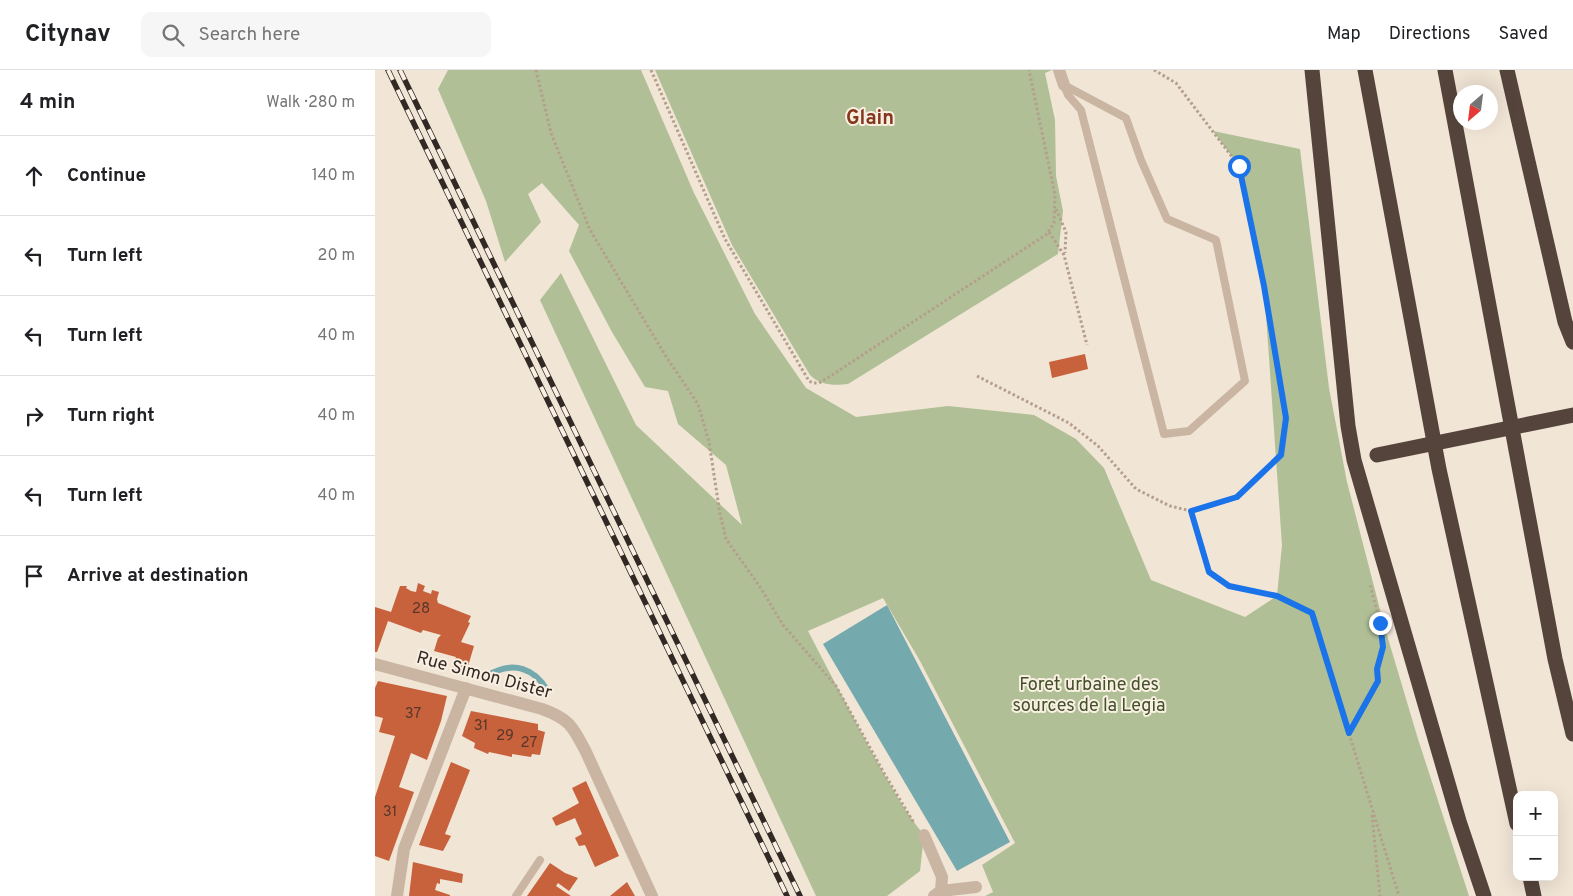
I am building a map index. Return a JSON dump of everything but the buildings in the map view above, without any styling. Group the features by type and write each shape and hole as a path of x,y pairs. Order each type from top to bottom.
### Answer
{"highway":[{"path":"1312,70 1353,460 1484,896"},
{"path":"1365,70 1439,469 1513,806"},
{"path":"1445,70 1555,659 1573,734"},
{"path":"1507,70 1565,322 1573,342"},
{"path":"1353,460 1573,415"},
{"path":"1531,881 1534,896"}],"street":[{"path":"1059,70 1064,85"},
{"name":"Rue Simon Dister","path":"375,664 542,709 566,720 574,729 586,752 652,896"},
{"path":"397,896 404,849 466,688"},
{"path":"924,835 942,877 938,893 976,887"}],"lane":[{"path":"1064,85 1125,118 1167,219 1216,240 1245,381 1189,431 1164,434 1081,110 1068,95 1064,85"},
{"path":"516,896 540,860"}],"path":[{"path":"536,70 551,132 590,230 667,358 698,404 709,442 719,514 726,539 760,587 783,625 836,686 908,815 924,835"},
{"path":"651,70 725,239 809,381 813,384 819,383 849,364 1036,243 1049,232 1054,223 1055,195 1029,70"},
{"path":"977,376 1069,423 1098,446 1136,489 1170,506 1191,511 1237,497 1281,455 1286,418 1264,286 1239,166 1176,82 1153,70"},
{"path":"1056,209 1066,232 1064,255"},
{"path":"1049,232 1064,255 1087,346"},
{"path":"1191,511 1209,572 1229,586 1277,596 1312,613 1399,896"},
{"path":"1349,733 1378,681 1377,669 1383,647 1380,623 1368,576"},
{"path":"1371,807 1380,896"}],"green space":[{"name":"Foret urbaine des sources de la Legia","path":"448,70 641,70 694,193 755,314 806,388 856,417 948,406 1034,415 1076,439 1104,468 1151,580 1245,617 1277,596 1282,545 1264,286 1239,166 1213,131 1300,149 1329,388 1347,482 1384,625 1418,739 1469,896 985,896 993,892 982,865 1015,843 920,661 883,598 808,631 888,781 924,835 920,871 887,896 816,896 540,300 561,273 636,425 742,525 726,465 678,424 668,391 645,387 612,332 569,251 579,225 542,183 528,194 541,222 505,262 486,201 438,89"},
{"path":"655,70 1052,70 1045,73 1055,120 1056,176 1063,211 1058,254 848,384 832,385 818,381 810,375 732,245"}],"water":[{"path":"887,605 1010,842 957,871 823,644"}],"waterway":[{"path":"492,673 508,668 523,669 536,677 547,690"}],"railway":[{"path":"388,70 787,896"},
{"path":"400,70 800,896"}],"district":[{"name":"Glain","path":"870,119"}],"route":[{"path":"1239,166 1264,286 1286,418 1281,455 1237,497 1191,511 1209,572 1229,586 1277,596 1312,613 1349,733 1378,681 1377,669 1383,647 1380,623"}]}
